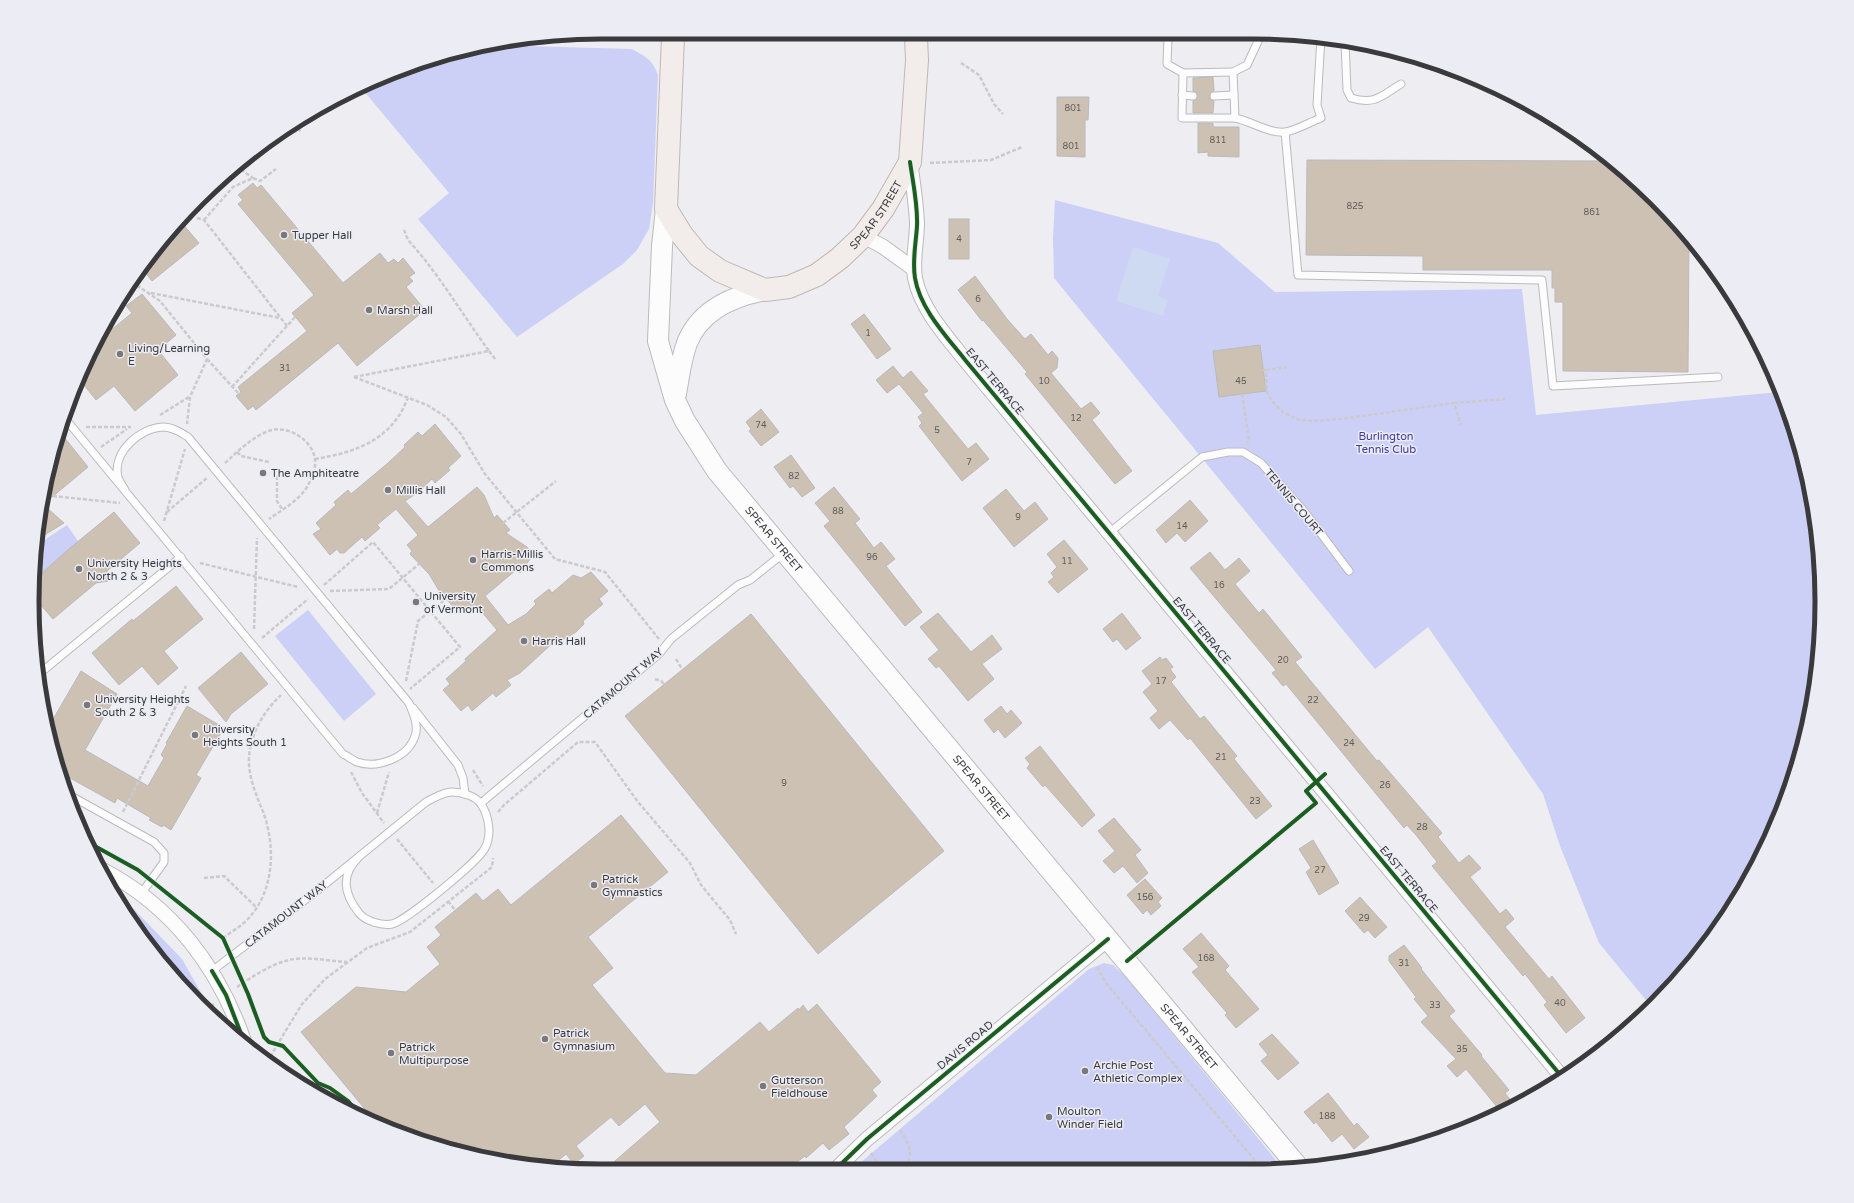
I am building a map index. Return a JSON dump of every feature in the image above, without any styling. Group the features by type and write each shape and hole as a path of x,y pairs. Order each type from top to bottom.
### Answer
{"main road":[{"name":"SPEAR STREET","path":"673,39 666,209 662,246 658,341 675,400 685,421 717,471 1294,1162"},
{"name":"SPEAR STREET","path":"675,400 687,342 702,320 724,304 736,298 765,290 789,287 817,275 840,258 863,236 920,162 916,39"},
{"path":"666,209 682,235 699,256 720,271 765,290"}],"street":[{"name":"EAST TERRACE","path":"920,162 914,269 915,279 926,305 945,333 1559,1073"},
{"path":"863,236 882,246 914,269"},
{"path":"110,874 141,894 186,936 212,972 226,995 240,1032"},
{"name":"DAVIS ROAD","path":"841,1164 867,1139 1108,939"}],"lane":[{"path":"1168,39 1167,64 1183,73 1233,72 1247,65 1259,39"},
{"path":"1183,73 1182,118 1235,118 1246,120 1269,129 1285,132 1321,118 1317,105 1321,43"},
{"path":"1345,47 1347,90 1351,98 1360,101 1373,101 1401,84"},
{"path":"1233,72 1235,118"},
{"path":"1182,95 1193,96"},
{"path":"1214,96 1234,96"},
{"path":"1285,132 1298,275 1542,280 1553,386 1718,377"},
{"path":"68,423 344,754 357,762 374,764 393,759 406,751 415,736 416,720 409,703"},
{"path":"125,490 118,476 119,459 136,437 150,429 164,427 179,430 188,437 409,703 458,765 463,778 465,794"},
{"path":"1110,533 1202,456 1228,452 1243,452"},
{"name":"TENNIS COURT","path":"1243,452 1261,463 1304,511 1349,571"},
{"name":"CATAMOUNT WAY","path":"481,803 659,654 671,638 738,584 750,580 785,552"},
{"path":"43,670 181,557"},
{"name":"CATAMOUNT WAY","path":"451,792 465,794 481,803 488,819 489,833 485,848 476,860 408,916 392,924 376,923 362,916 351,902 347,890 347,874 353,862 426,802 438,795 451,792"},
{"path":"75,798 154,842 164,853 164,862 141,894"},
{"name":"CATAMOUNT WAY","path":"212,972 359,857"}],"path":[{"path":"961,63 980,75 994,104 1003,114"},
{"path":"292,132 300,130"},
{"path":"920,162 991,160 1022,147"},
{"path":"242,170 260,181 276,169"},
{"path":"204,220 233,187 253,178"},
{"path":"197,218 204,220 287,326"},
{"path":"404,230 408,240 448,290 456,305 496,360"},
{"path":"137,285 151,293 160,301 206,359 239,394"},
{"path":"151,293 281,319"},
{"path":"232,387 295,317"},
{"path":"489,351 354,377 387,391 427,405 446,417 461,434 485,474 555,559 605,572 665,646"},
{"path":"161,533 188,437 187,425 190,397 206,359"},
{"path":"1287,367 1264,370 1267,392 1271,400 1283,412 1299,420 1312,421 1341,419 1454,403 1505,399"},
{"path":"1242,394 1249,440 1243,452"},
{"path":"154,418 190,397"},
{"path":"315,459 337,456 362,447 382,434 398,417 408,398"},
{"path":"1454,403 1461,425"},
{"path":"94,453 119,434 136,425"},
{"path":"72,427 130,427"},
{"path":"237,452 241,456 268,462"},
{"path":"277,476 277,501 282,509"},
{"path":"504,523 556,481"},
{"path":"53,496 137,504"},
{"path":"374,542 460,647 410,689"},
{"path":"415,695 405,684 418,621 447,598"},
{"path":"676,659 682,670"},
{"path":"655,679 664,684"},
{"path":"118,822 186,686"},
{"path":"223,938 245,921 256,907 264,893 268,879 272,849 269,832 250,772 249,759 253,740 260,722 271,704 288,687"},
{"path":"496,815 498,810 578,742 595,742 638,802 690,863 701,885 730,920 736,934"},
{"path":"377,814 393,759"},
{"path":"470,764 498,810"},
{"path":"271,1056 275,1044 302,1004 314,990 347,962 367,948 410,932 492,867 493,854"},
{"path":"204,878 224,876 256,907"},
{"path":"218,934 223,938 246,988"},
{"path":"211,1006 243,983 275,965 288,960 301,959 347,962"},
{"path":"1097,967 1106,983 1258,1164"},
{"path":"275,1044 284,1046"},
{"path":"313,1078 318,1083 324,1085"},
{"path":"317,1087 318,1083"},
{"path":"891,1119 909,1143 910,1151 907,1164"}],"green space":[{"path":"517,46 632,49 648,59 653,65 658,75 653,203 649,229 637,250 623,264 517,337 418,219 449,193 364,92 421,69 456,58"},
{"name":"Burlington Tennis Club","path":"1055,200 1218,243 1275,292 1522,289 1536,415 1774,392 1796,456 1810,528 1814,565 1814,577 1812,590 1815,594 1815,602 1814,626 1812,627 1813,647 1804,711 1796,747 1772,817 1740,883 1699,944 1647,1002 1599,943 1560,846 1543,794 1428,627 1375,669 1054,278 1053,238"},
{"path":"67,525 78,541 72,549 40,575 43,541"},
{"path":"308,610 376,694 344,721 275,636"},
{"path":"125,901 126,901 182,959 205,1000 155,944"},
{"name":"Archie Post Athletic Complex","path":"1104,963 1113,965 1125,976 1278,1163 859,1164 1089,969"}],"shaded area":[{"path":"1133,247 1170,259 1158,296 1168,300 1163,316 1116,301"}],"building":[{"path":"1213,77 1214,91 1209,96 1210,99 1214,101 1213,113 1193,113 1193,101 1197,99 1198,96 1196,92 1193,91 1193,78"},
{"path":"1057,97 1089,97 1088,120 1085,120 1085,157 1057,156"},
{"path":"1198,123 1213,123 1213,127 1239,127 1239,157 1208,156 1208,152 1198,153"},
{"path":"1307,160 1602,161 1650,204 1689,247 1688,372 1563,371 1563,302 1555,302 1555,288 1552,288 1552,270 1423,270 1423,256 1306,255"},
{"path":"253,183 257,188 261,185 343,283 380,253 388,263 394,259 398,263 403,258 415,273 409,277 413,281 406,287 425,310 357,366 338,343 256,410 253,406 248,410 236,396 241,392 238,387 307,331 292,313 314,295 238,204 243,200 238,195"},
{"path":"949,219 969,219 969,259 949,259"},
{"path":"184,226 199,243 152,281 145,273 155,259"},
{"path":"975,276 1007,319 1025,339 1031,334 1048,355 1052,351 1058,358 1057,368 1051,373 1081,409 1091,402 1100,413 1092,420 1132,471 1115,484 1025,374 1027,372 983,320 982,321 958,290"},
{"name":"Living/Learning E","path":"142,294 176,335 158,350 178,375 135,411 114,386 96,400 83,384 107,333 132,313 126,306"},
{"path":"864,314 891,349 877,359 851,324"},
{"path":"1260,345 1266,391 1219,397 1213,351"},
{"path":"893,366 903,378 911,371 928,391 923,394 968,449 976,443 989,459 962,481 919,426 922,423 918,417 923,413 899,384 887,393 876,380"},
{"path":"761,409 779,432 761,446 749,431 751,429 746,422"},
{"path":"435,424 461,456 448,468 450,470 435,483 432,479 417,493 405,501 428,527 477,487 484,495 494,518 497,515 510,530 506,533 527,547 533,555 520,573 516,570 485,596 508,625 526,614 536,604 534,601 549,589 552,593 573,575 581,578 591,572 608,591 599,599 603,604 583,621 584,624 576,632 557,643 555,641 520,673 507,680 511,685 496,697 493,693 472,711 468,705 461,711 443,690 450,684 446,679 466,661 465,659 497,630 475,604 463,613 458,606 455,609 438,589 429,574 410,554 412,551 407,545 418,535 396,509 377,525 380,528 365,541 362,537 344,553 340,553 337,549 330,555 313,534 321,529 316,523 336,505 334,502 348,490 351,494 388,463 418,432 422,436"},
{"path":"64,437 88,467 49,500 58,456"},
{"path":"791,455 815,488 802,497 793,486 790,488 774,467"},
{"path":"834,487 860,519 855,523 874,548 881,542 895,559 886,566 922,612 905,626 824,526 830,521 815,503"},
{"path":"1006,489 1024,511 1035,502 1048,519 1014,547 983,508"},
{"path":"1190,500 1208,521 1185,542 1177,533 1166,543 1156,530"},
{"path":"47,508 64,523 43,536"},
{"name":"University Heights North 2 & 3","path":"114,512 140,543 107,571 108,581 96,583 53,619 39,603 40,575"},
{"path":"1064,540 1088,569 1058,593 1048,582 1054,577 1051,573 1057,567 1047,554"},
{"path":"1210,552 1225,570 1239,558 1250,571 1235,584 1259,613 1263,609 1302,657 1295,662 1377,761 1379,760 1442,833 1438,837 1459,863 1469,855 1481,868 1470,877 1500,914 1506,909 1514,919 1505,927 1549,979 1552,976 1585,1018 1566,1033 1544,1005 1547,1002 1525,974 1523,976 1432,866 1437,862 1416,835 1407,825 1404,828 1286,684 1283,686 1272,673 1276,670 1190,568"},
{"path":"176,586 203,619 164,651 178,668 158,685 142,666 119,685 92,653 132,619 133,621"},
{"path":"938,613 971,652 992,635 1002,649 982,664 994,679 968,701 939,666 936,668 928,659 939,650 920,627"},
{"path":"1122,613 1141,638 1126,650 1117,639 1113,642 1103,629"},
{"path":"751,614 944,851 818,954 625,716"},
{"path":"241,652 268,684 231,714 226,722 198,688"},
{"path":"1160,657 1162,660 1166,658 1173,667 1170,669 1176,677 1171,682 1200,719 1204,716 1237,756 1234,759 1272,806 1256,819 1190,738 1188,740 1170,720 1159,729 1150,718 1158,711 1143,692 1152,684 1142,671"},
{"path":"81,671 117,694 85,750 148,786 164,758 161,755 167,744 166,743 187,706 224,728 196,775 201,778 171,830 163,825 162,827 149,820 151,818 117,798 115,803 67,776 58,747 52,721"},
{"path":"1001,706 1007,714 1011,710 1022,723 1005,738 998,729 994,733 984,720"},
{"path":"1040,746 1095,815 1082,827 1045,785 1043,787 1027,768 1030,764 1025,758"},
{"path":"621,815 668,872 588,937 613,968 592,985 665,1073 696,1075 760,1022 769,1032 798,1008 799,1010 803,1005 808,1012 817,1004 881,1082 872,1090 877,1096 844,1127 849,1134 829,1150 823,1143 806,1158 805,1156 794,1164 611,1164 660,1122 645,1104 619,1126 611,1117 576,1146 584,1156 575,1163 566,1154 557,1162 492,1153 456,1145 421,1134 368,1113 301,1032 356,987 406,992 440,964 427,947 441,935 435,927 476,893 483,901 498,889 511,905"},
{"path":"1114,818 1141,850 1135,855 1148,873 1137,883 1123,866 1114,873 1103,861 1115,851 1098,831"},
{"path":"1313,840 1339,883 1319,895 1306,872 1311,868 1299,849"},
{"path":"1145,879 1162,898 1158,902 1161,906 1151,915 1147,910 1143,914 1127,895"},
{"path":"1360,897 1387,927 1375,938 1368,930 1364,933 1345,911"},
{"path":"1201,933 1229,966 1225,970 1259,1009 1236,1028 1225,1015 1227,1013 1192,972 1199,967 1183,949"},
{"path":"1404,945 1422,968 1421,969 1455,1011 1449,1016 1509,1090 1505,1093 1511,1101 1498,1108 1466,1069 1457,1077 1447,1066 1456,1059 1421,1022 1428,1016 1414,999 1416,997 1389,961 1389,956"},
{"path":"1272,1034 1299,1063 1278,1080 1261,1061 1268,1055 1259,1044"},
{"path":"1328,1093 1354,1126 1357,1123 1369,1137 1354,1149 1342,1134 1332,1142 1316,1122 1314,1124 1304,1112"}],"cycle path":[{"path":"910,162 917,210 914,272 922,301 935,322 1559,1073"},
{"path":"1127,961 1316,803 1306,791 1325,774"},
{"path":"95,846 138,870 223,938 248,994 264,1037 269,1042 283,1046 318,1083 330,1088 352,1105"},
{"path":"841,1164 867,1139 1108,939"},
{"path":"212,971 226,995 240,1032"}],"place":[{"name":"Tupper Hall","path":"284,235"},
{"name":"Marsh Hall","path":"369,310"},
{"name":"Living/Learning E","path":"120,354"},
{"name":"The Amphiteatre","path":"263,473"},
{"name":"Millis Hall","path":"388,490"},
{"name":"Harris-Millis Commons","path":"473,560"},
{"name":"University Heights North 2 & 3","path":"79,569"},
{"name":"University of Vermont","path":"416,602"},
{"name":"Harris Hall","path":"524,641"},
{"name":"University Heights South 2 & 3","path":"87,705"},
{"name":"University Heights South 1","path":"195,735"},
{"name":"Patrick Gymnastics","path":"594,885"},
{"name":"Patrick Gymnasium","path":"545,1039"},
{"name":"Patrick Multipurpose","path":"391,1053"},
{"name":"Archie Post Athletic Complex","path":"1085,1071"},
{"name":"Gutterson Fieldhouse","path":"763,1086"},
{"name":"Moulton Winder Field","path":"1049,1117"}]}
